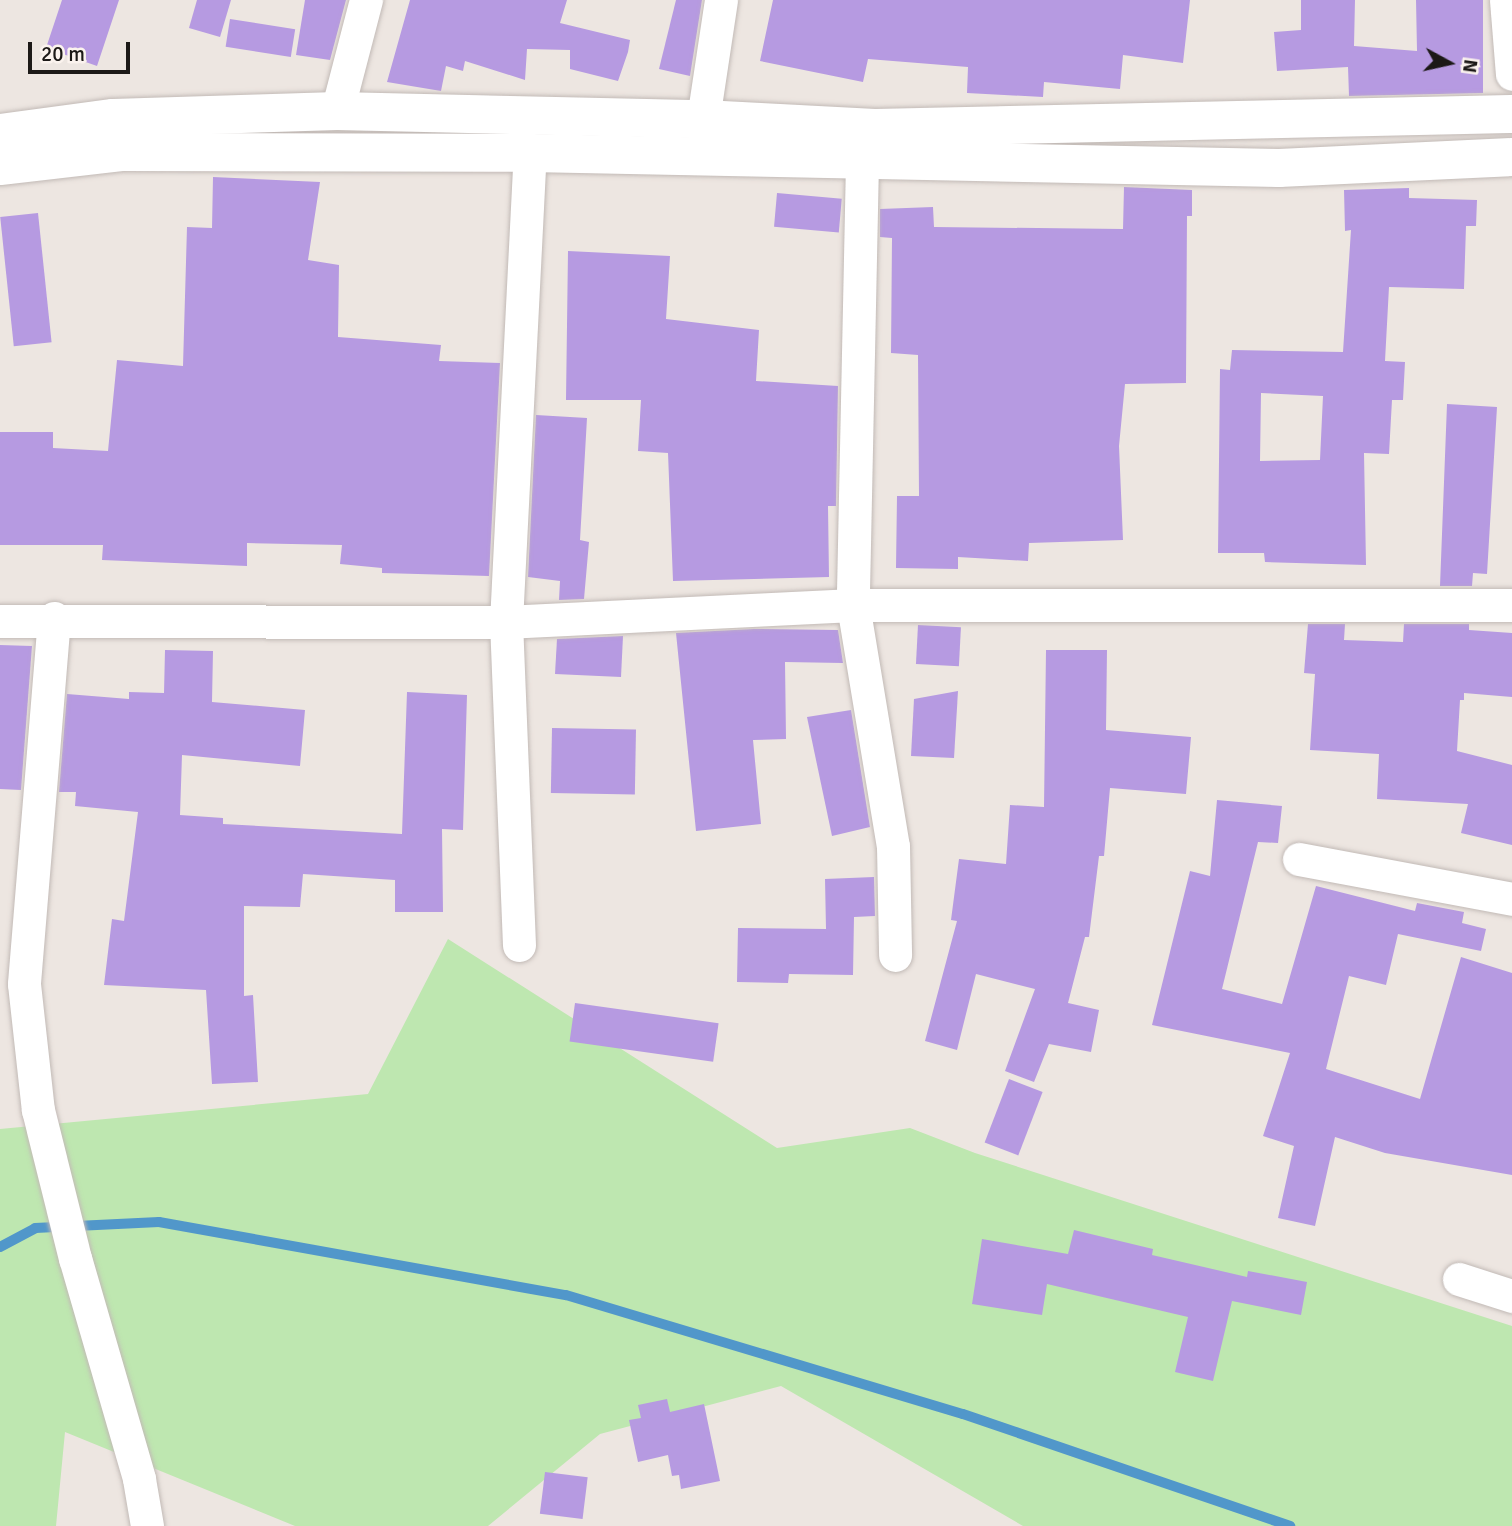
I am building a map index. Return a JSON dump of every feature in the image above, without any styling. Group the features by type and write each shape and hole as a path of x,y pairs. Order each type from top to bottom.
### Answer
{"main road":[{"path":"0,134 113,118 337,111 703,119 876,128 1512,114"},
{"path":"0,166 123,152 530,153 862,162 1279,168 1512,157"}],"street":[{"path":"337,111 366,0"},
{"path":"703,119 721,0"},
{"path":"1506,0 1512,74"},
{"path":"519,945 506,622 530,153"},
{"path":"862,162 853,605 893,846 895,955"},
{"path":"0,621 54,618 506,622 853,605 1512,605"},
{"path":"54,618 24,984 38,1110 75,1258 139,1479 146,1526"},
{"path":"1299,859 1512,899"},
{"path":"1459,1279 1512,1296"}],"green space":[{"path":"448,939 777,1148 910,1128 975,1153 1512,1326 1512,1526 1023,1526 781,1386 600,1434 488,1526 295,1526 65,1432 56,1526 0,1526 0,1129 368,1094"}],"building":[{"path":"62,0 119,0 97,66 46,48"},
{"path":"197,0 231,0 220,37 189,28"},
{"path":"305,0 346,0 330,60 296,55"},
{"path":"410,0 567,0 560,23 630,40 628,52 618,81 570,69 570,50 527,49 525,80 465,61 463,71 446,66 441,91 387,82"},
{"path":"676,0 702,0 690,76 659,69"},
{"path":"773,0 1190,0 1183,63 1123,55 1120,89 1044,82 1043,97 967,93 968,67 868,59 863,82 760,61"},
{"path":"1301,0 1355,0 1354,46 1417,51 1416,0 1483,0 1483,93 1349,96 1348,67 1277,71 1274,32 1301,30"},
{"path":"230,19 295,29 291,57 226,47"},
{"path":"213,177 320,182 308,260 339,265 338,337 441,345 439,361 500,363 489,576 382,573 382,568 340,564 342,545 247,543 247,566 102,560 103,545 0,545 0,432 53,432 53,448 108,451 117,360 183,366 187,227 212,228"},
{"path":"1124,187 1192,190 1192,216 1187,216 1186,383 1125,384 1119,446 1123,540 1029,543 1028,561 958,557 958,569 896,568 897,496 919,496 918,355 891,353 892,238 880,237 880,209 933,207 934,227 1123,229"},
{"path":"1409,188 1409,198 1477,200 1476,226 1466,226 1464,289 1389,287 1385,361 1405,362 1403,400 1392,400 1389,454 1364,453 1366,565 1265,562 1264,553 1218,553 1220,369 1230,370 1232,350 1343,352 1351,230 1345,231 1344,190","holes":["1261,393 1323,396 1320,460 1260,461"]},
{"path":"777,193 842,199 839,233 774,227"},
{"path":"38,213 52,342 14,346 0,217"},
{"path":"568,251 670,256 666,319 759,330 756,381 838,386 836,506 828,506 829,577 673,581 668,453 638,451 641,400 566,400"},
{"path":"1447,404 1497,407 1487,574 1473,573 1472,586 1440,586"},
{"path":"536,415 587,418 580,540 589,542 584,599 559,600 560,581 528,577"},
{"path":"1308,624 1345,624 1344,640 1403,642 1404,624 1469,624 1469,630 1512,633 1512,697 1464,693 1464,700 1460,700 1457,751 1512,765 1512,845 1461,833 1468,804 1377,799 1379,754 1310,750 1315,674 1304,673"},
{"path":"918,625 961,627 959,666 916,664"},
{"path":"754,629 838,630 843,663 785,662 786,739 753,740 761,824 696,831 676,633"},
{"path":"623,636 621,677 555,674 557,639"},
{"path":"0,645 32,646 21,790 0,789"},
{"path":"165,650 213,651 212,702 305,710 300,766 182,755 180,815 223,818 223,824 402,834 407,692 467,695 463,830 442,829 443,912 395,912 395,880 303,874 300,907 244,906 244,996 253,995 258,1082 212,1084 206,990 104,985 112,919 124,921 138,812 75,806 76,792 59,792 67,694 129,699 129,692 164,693"},
{"path":"1046,650 1107,650 1106,730 1191,737 1186,794 1110,788 1104,856 1099,856 1089,937 1085,937 1068,1003 1099,1010 1091,1052 1049,1044 1034,1082 1005,1071 1035,989 976,974 957,1050 925,1041 957,921 951,920 959,859 1006,864 1010,805 1044,807"},
{"path":"958,691 954,758 911,756 914,699"},
{"path":"851,710 870,827 832,836 807,717"},
{"path":"552,728 636,729 635,794 551,793"},
{"path":"1217,800 1282,806 1278,843 1258,842 1222,989 1282,1004 1316,886 1415,911 1417,903 1464,912 1462,923 1486,929 1481,951 1398,934 1386,985 1349,976 1326,1069 1420,1099 1461,957 1512,973 1512,1175 1385,1153 1335,1137 1315,1226 1278,1218 1294,1146 1263,1136 1290,1053 1152,1025 1190,871 1210,876"},
{"path":"874,877 875,916 854,917 853,975 789,974 788,983 737,982 738,928 826,929 825,879"},
{"path":"575,1003 719,1023 713,1062 570,1042"},
{"path":"1009,1079 1043,1092 1018,1155 985,1142"},
{"path":"1074,1230 1153,1249 1152,1255 1247,1277 1248,1271 1307,1282 1301,1315 1232,1301 1213,1381 1175,1372 1188,1317 1047,1284 1042,1315 972,1304 982,1239 1068,1254"},
{"path":"667,1399 670,1412 704,1404 720,1481 681,1489 679,1475 672,1476 668,1455 638,1462 629,1420 641,1418 638,1405"},
{"path":"545,1472 588,1477 583,1519 540,1514"}],"waterway":[{"path":"0,1247 35,1228 159,1222 566,1295 963,1414 1290,1526"}]}
